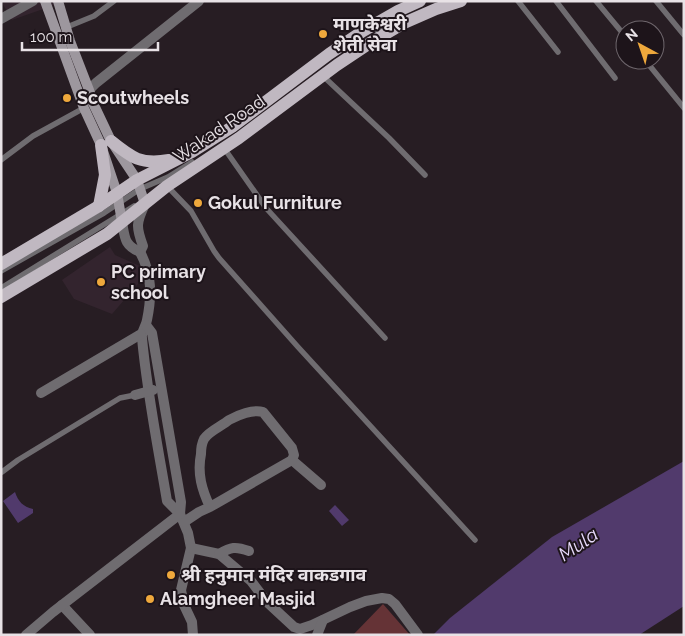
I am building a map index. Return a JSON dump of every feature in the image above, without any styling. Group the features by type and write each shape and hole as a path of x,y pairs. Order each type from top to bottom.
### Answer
{"main road":[{"path":"45,1 84,108 106,143 142,193"},
{"path":"58,1 106,143 120,208"},
{"name":"Wakad Road","path":"1,297 107,234 120,208 142,193 192,152 232,127 329,54 363,31 420,1"},
{"name":"Wakad Road","path":"1,264 99,206 120,208 142,193 167,181 224,148 370,42 404,23 436,9 461,1"},
{"path":"106,143 146,162 171,160 192,152"},
{"path":"99,206 105,175 106,143"}],"street":[{"path":"1,19 33,1"},
{"path":"89,90 199,1"},
{"path":"140,252 143,246 138,231 142,193"},
{"path":"120,208 126,240 131,248 140,252 148,268 150,305 144,330 149,392 168,501 182,518 191,548 181,590 195,633"},
{"path":"144,330 152,333 181,502 182,518"},
{"path":"41,393 144,330"},
{"path":"135,395 161,387"},
{"path":"26,635 62,604 182,518 210,507 292,460 294,455 292,448 263,412 259,411 236,416 209,434 204,440 199,473 203,492 210,507"},
{"path":"292,460 321,485"},
{"path":"219,554 229,548 238,547 248,551"},
{"path":"191,548 219,554 251,581 267,602 296,631 350,607 382,598 389,599 395,604 418,635"},
{"path":"62,604 90,635"},
{"path":"317,635 323,620"}],"lane":[{"path":"67,27 94,16 114,1"},
{"path":"438,1 390,23 315,74 226,141 167,181 191,211 219,258 475,540"},
{"path":"518,1 558,52"},
{"path":"556,1 615,78"},
{"path":"596,1 615,24"},
{"path":"656,1 684,35"},
{"path":"652,70 684,108"},
{"path":"323,76 425,175"},
{"path":"1,160 33,136 84,108"},
{"path":"224,148 266,208 385,338"},
{"path":"1,271 104,213 120,208"},
{"path":"1,288 120,208"},
{"path":"2,472 18,460 120,398 135,395"}],"shaded area":[{"path":"1,1 66,1 12,20"},
{"name":"PC primary school","path":"110,247 115,255 142,267 138,284 112,314 74,299 62,280"},
{"path":"383,604 410,635 353,635"}],"water":[{"name":"Mula","path":"684,461 684,606 639,635 433,635 450,618 552,537"},
{"path":"15,492 21,503 33,509 33,513 18,523 3,501"},
{"path":"335,505 349,520 342,526 329,511"}],"place":[{"name":"माणकेश्वरी शेती सेवा","path":"323,34"},
{"name":"Scoutwheels","path":"67,98"},
{"name":"Gokul Furniture","path":"198,203"},
{"name":"PC primary school","path":"101,282"},
{"name":"श्री हनुमान मंदिर वाकडगाव","path":"171,575"},
{"name":"Alamgheer Masjid","path":"150,599"}]}
